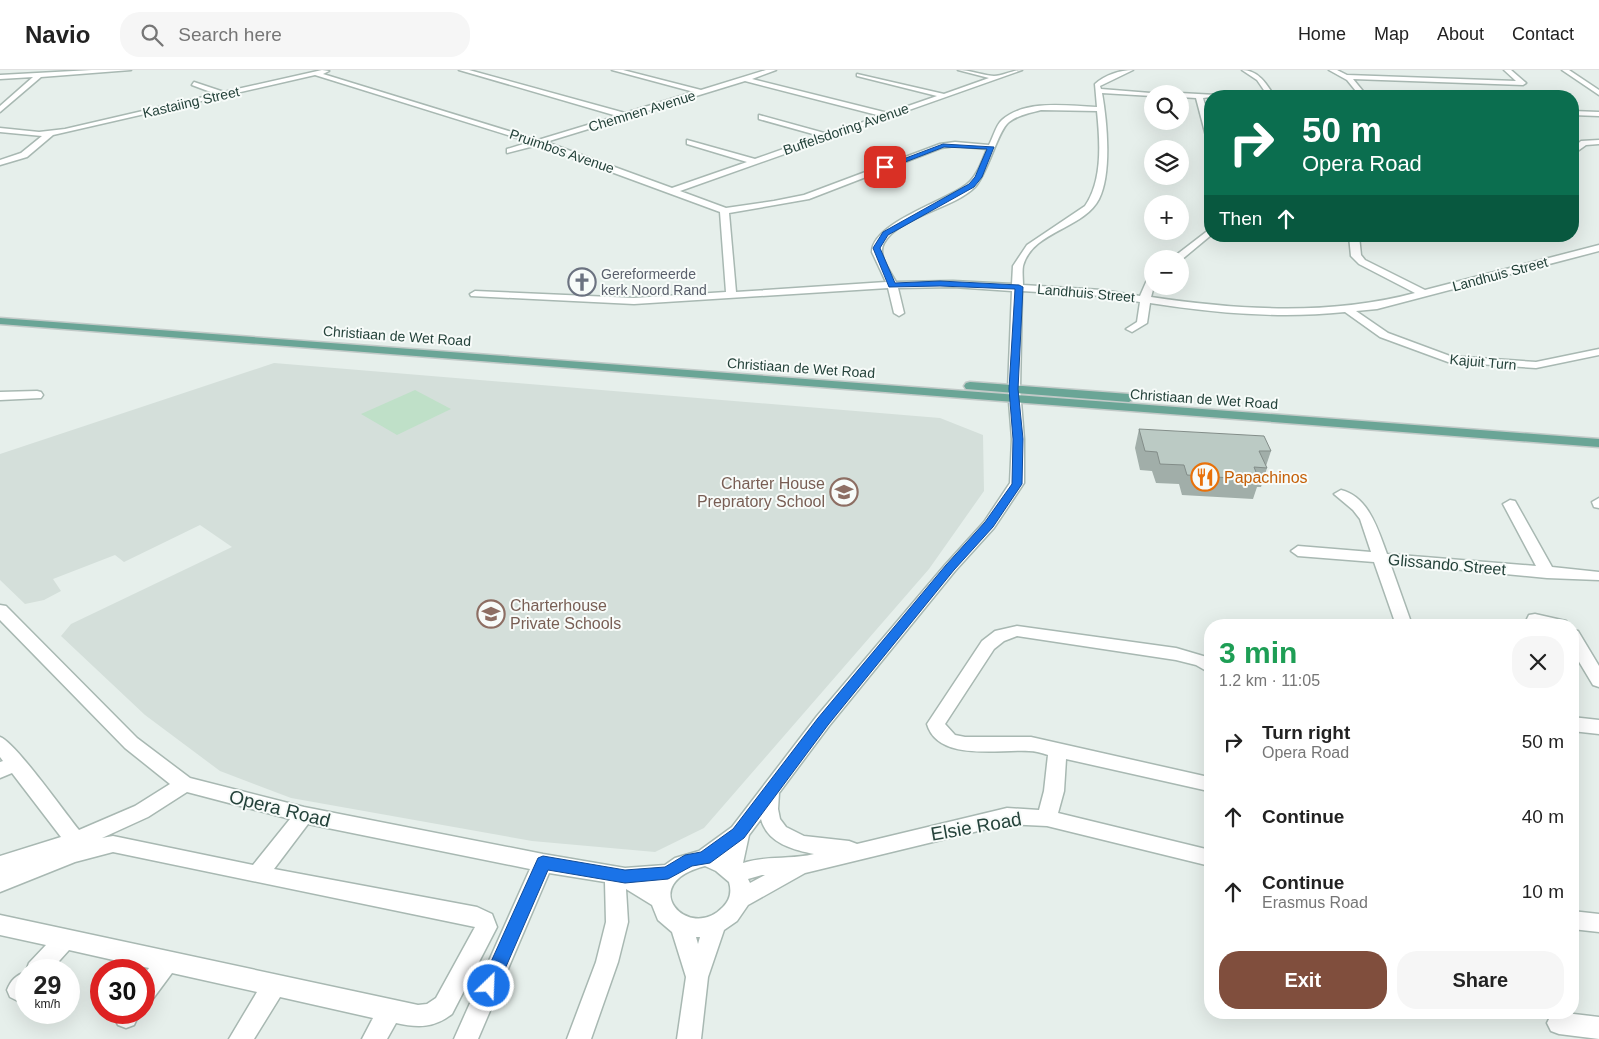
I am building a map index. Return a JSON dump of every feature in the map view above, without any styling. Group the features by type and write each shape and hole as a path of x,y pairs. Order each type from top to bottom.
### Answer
{"main road":[{"name":"Christiaan de Wet Road","path":"0,315 1599,443"},
{"name":"Christiaan de Wet Road","path":"0,321 1014,395 1599,433"}],"street":[{"path":"0,78 128,70"},
{"name":"Kastaiing Street","path":"50,134 332,70"},
{"path":"462,70 627,116"},
{"path":"615,70 703,92"},
{"name":"Chemnen Avenue","path":"510,151 773,70"},
{"path":"961,70 996,78"},
{"name":"Buffelsdoring Avenue","path":"673,190 1019,70"},
{"path":"705,858 739,833 771,787 937,583 989,525 1017,484 1018,439 1014,395 1019,287 1018,266 1026,252 1038,240 1087,209 1098,195 1102,144 1101,109 1097,86 1099,83 1130,70"},
{"path":"1245,70 1259,79 1266,90"},
{"path":"1332,70 1347,77 1523,83 1508,70"},
{"path":"1565,70 1599,93"},
{"name":"Pruimbos Avenue","path":"318,74 540,143 715,205 724,211"},
{"path":"0,110 39,75"},
{"path":"858,75 945,96"},
{"path":"1347,77 1359,90"},
{"path":"746,78 887,115"},
{"path":"194,84 225,94"},
{"path":"1099,91 1144,93"},
{"path":"1189,95 1204,96"},
{"path":"1199,96 1204,114"},
{"path":"899,313 892,285 877,253 877,244 881,238 894,228 971,186 978,177 1001,124 1027,111 1054,107 1101,109"},
{"path":"1579,113 1599,114"},
{"path":"762,118 826,136"},
{"path":"0,130 50,134"},
{"path":"0,162 24,156 50,134"},
{"path":"690,142 754,161"},
{"path":"1579,147 1584,143 1599,142"},
{"path":"731,294 724,211 774,204 806,197 940,146 955,144 991,147"},
{"path":"1187,250 1204,237"},
{"path":"1354,242 1354,250 1362,262 1425,294"},
{"name":"Landhuis Street","path":"475,294 626,302 731,294 940,284 1019,287 1146,298 1210,308 1268,313 1348,311 1425,294 1599,248"},
{"path":"1132,329 1142,323 1147,295"},
{"name":"Kajuit Turn","path":"1348,311 1384,335 1448,359 1536,365 1599,352"},
{"path":"0,396 37,395"},
{"path":"1341,494 1363,512 1382,558 1402,619"},
{"path":"1510,504 1547,573"},
{"name":"Glissando Street","path":"1298,551 1596,576"},
{"name":"Opera Road","path":"0,610 131,743 184,784 304,815 543,863 620,876 668,873"},
{"path":"1204,662 1176,654 1017,631 996,637 936,724 938,731 949,740 965,744 1008,742 1058,750 1204,783"},
{"path":"1579,647 1599,681"},
{"path":"1579,725 1599,727"},
{"path":"0,744 8,767 75,840"},
{"path":"1047,818 1054,791 1058,750"},
{"path":"0,865 75,840 146,810 184,784"},
{"path":"771,787 766,806 768,816 782,835 810,846 863,849"},
{"path":"258,875 304,815"},
{"name":"Elsie Road","path":"739,899 800,866 863,849 1007,816 1047,818 1204,857"},
{"path":"734,872 739,833"},
{"path":"0,883 72,854 113,844 258,875 476,916 484,921 486,927 444,1006 435,1014 427,1017 390,1012 0,925"},
{"path":"705,858 718,861 734,872 740,885 739,899 736,907 728,917 715,925 704,928 682,926 668,917 659,900 662,883 668,873 679,865 691,859 705,858"},
{"path":"466,1039 543,863"},
{"name":"Elsie Road","path":"734,872 762,866 800,866"},
{"path":"579,1039 607,962 617,922 620,876"},
{"name":"Opera Road","path":"620,876 659,900"},
{"path":"1579,921 1599,923"},
{"path":"689,1039 696,976 715,925"},
{"path":"682,926 696,976"},
{"path":"47,959 65,939"},
{"path":"155,978 167,962"},
{"path":"241,1039 274,986"},
{"path":"374,1039 390,1012"},
{"path":"1560,1023 1599,1028"}],"shaded area":[{"name":"Charterhouse Private Schools","path":"274,363 940,418 983,435 984,491 929,569 704,828 655,852 532,841 291,798 220,771 145,715 61,636 71,624 232,547 200,525 124,562 115,555 53,579 61,591 44,600 25,604 0,580 0,454"}],"green space":[{"path":"415,390 451,409 397,435 361,414"}],"building":[{"path":"1139,429 1264,436 1271,451 1259,451 1267,468 1254,467 1259,480 1187,475 1184,465 1160,464 1157,452 1145,451"}],"place":[{"name":"Gereformeerde kerk Noord Rand","path":"582,282"},
{"name":"Papachinos","path":"1205,477"},
{"name":"Charter House Prepratory School","path":"844,492"},
{"name":"Charterhouse Private Schools","path":"491,614"}],"route":[{"path":"489,986 543,863 625,876 668,873 691,859 705,858 739,833 771,787 823,721 950,568 989,525 1017,484 1018,439 1014,389 1019,287 940,284 892,285 876,248 881,238 894,228 958,195 971,186 976,181 991,147 955,144 936,147 885,167"}]}
